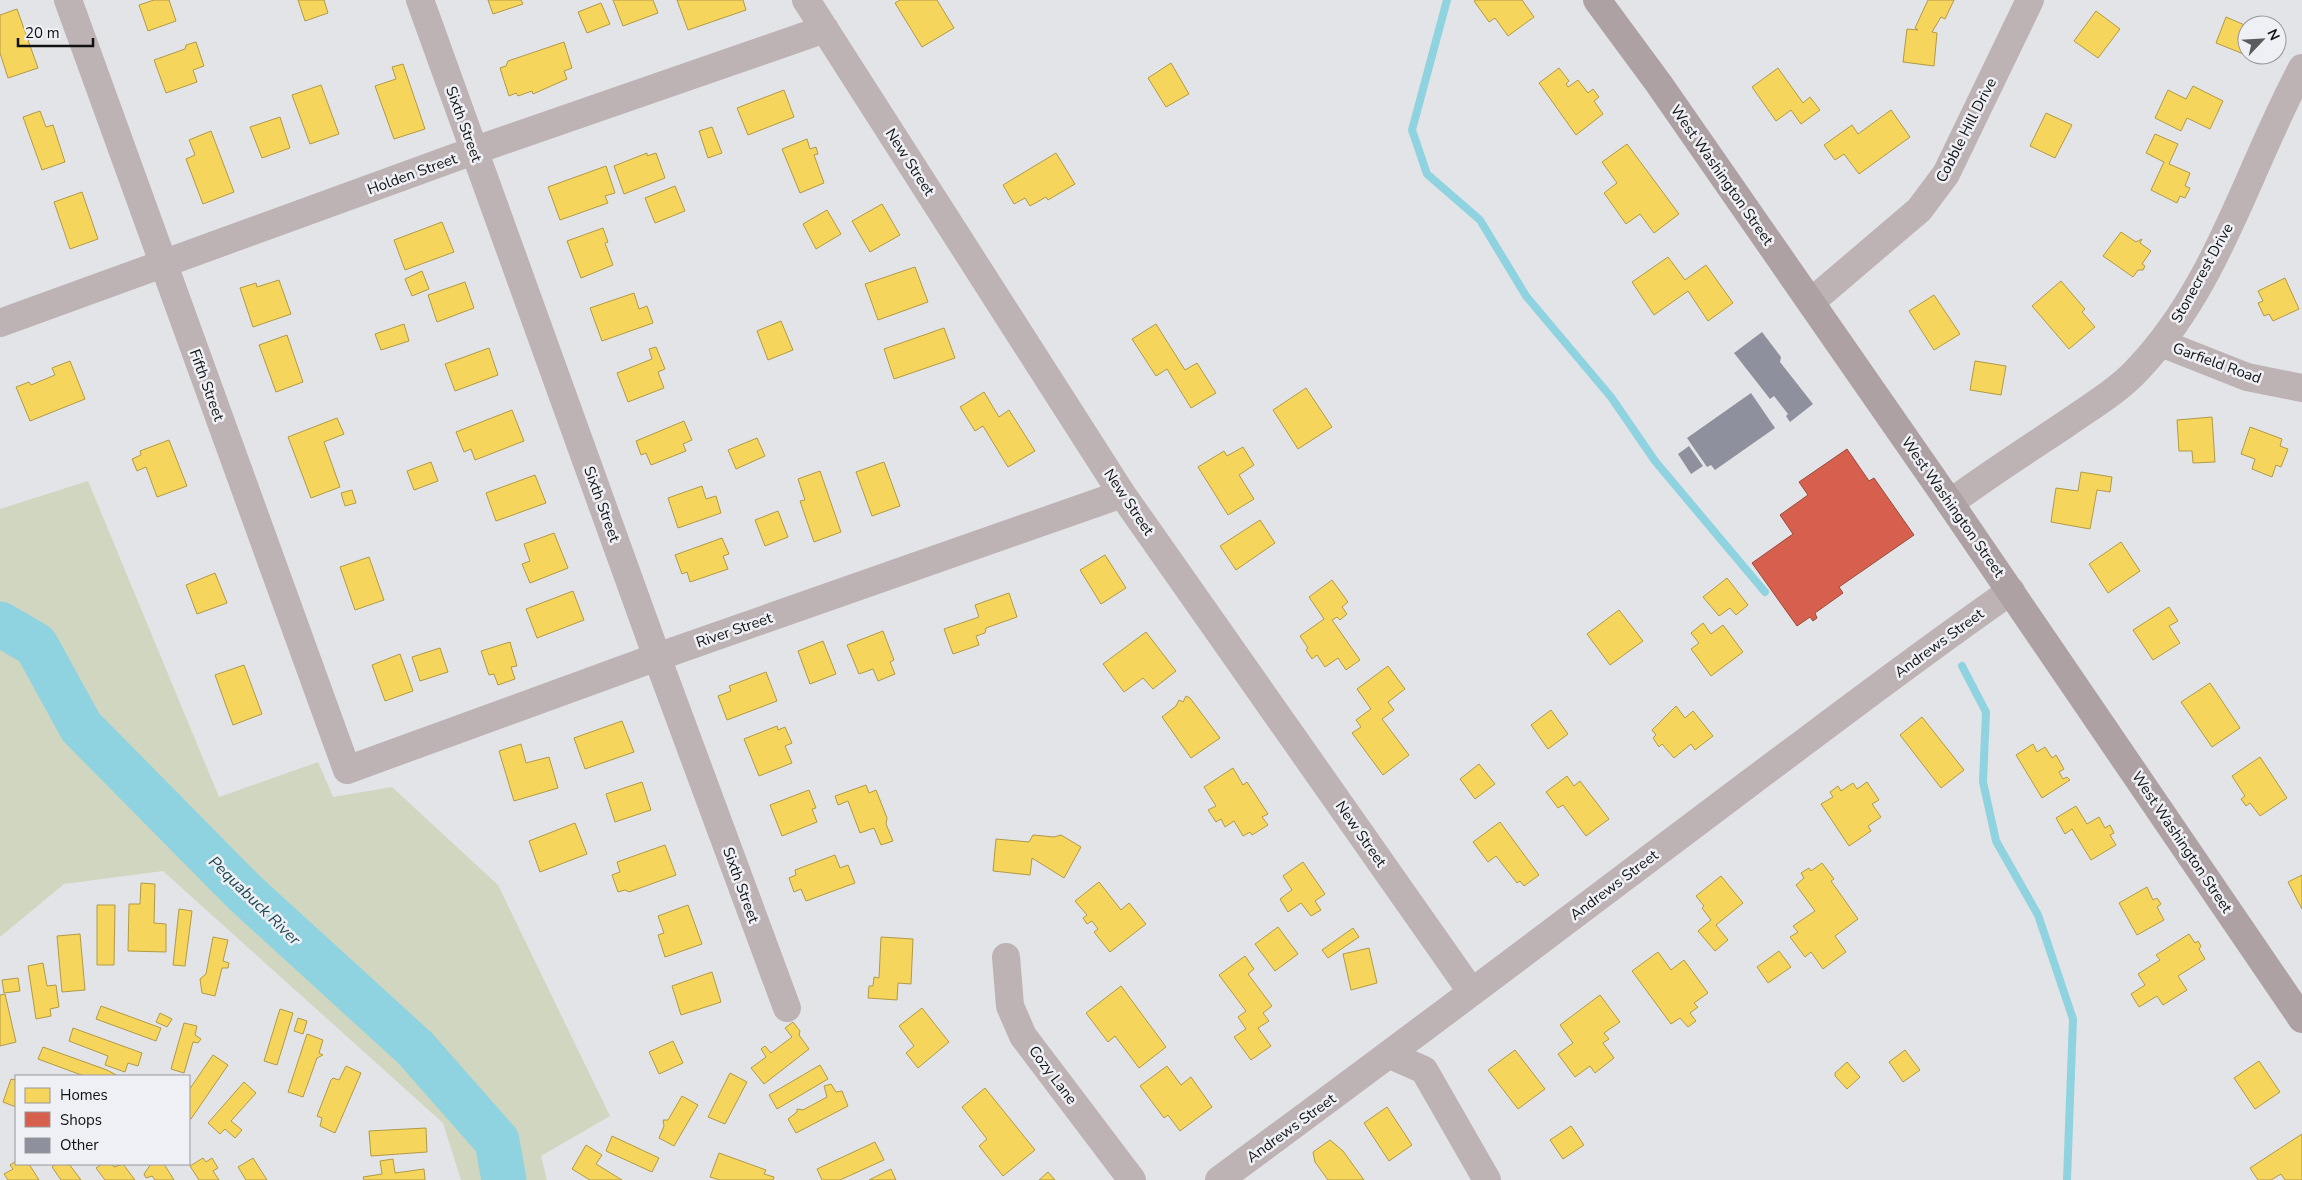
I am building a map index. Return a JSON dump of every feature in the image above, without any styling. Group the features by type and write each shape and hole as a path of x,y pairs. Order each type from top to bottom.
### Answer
{"main road":[{"name":"West Washington Street","path":"1597,0 1659,84 2011,591 2302,1019"}],"street":[{"name":"Fifth Street","path":"68,0 347,770"},
{"name":"Sixth Street","path":"420,0 473,152 787,1008"},
{"name":"New Street","path":"806,0 1122,494 1471,991"},
{"name":"Cobble Hill Drive","path":"1810,302 1919,210 1946,174 2030,0"},
{"name":"Holden Street","path":"0,323 473,152 825,29"},
{"name":"Stonecrest Drive","path":"1950,503 2101,400 2137,371 2161,343 2189,303 2228,230 2285,100 2302,68"},
{"name":"Garfield Road","path":"2161,343 2247,377 2302,388"},
{"name":"River Street","path":"347,770 657,657 1122,494"},
{"name":"Andrews Street","path":"1219,1180 1390,1055 1471,991 2011,591"},
{"name":"Cozy Lane","path":"1006,956 1010,1006 1023,1036 1132,1180"},
{"path":"1390,1055 1424,1070 1487,1180"}],"green space":[{"path":"88,481 219,797 318,762 333,797 392,787 498,885 610,1116 541,1156 547,1180 461,1180 443,1123 163,871 64,884 0,937 0,509"}],"building: Homes":[{"path":"154,0 169,0 176,21 148,31 139,5"},
{"path":"298,0 324,0 328,13 305,21"},
{"path":"488,0 521,0 523,4 493,14"},
{"path":"613,0 653,0 658,13 623,26"},
{"path":"677,0 743,0 746,10 688,30"},
{"path":"900,0 937,0 954,28 922,47 895,3"},
{"path":"1522,0 1534,17 1508,36 1495,18 1489,22 1474,1"},
{"path":"1928,0 1954,0 1945,19 1941,17 1932,32 1937,33 1934,66 1903,62 1907,29 1918,30 1915,28"},
{"path":"601,3 610,24 587,33 578,12"},
{"path":"17,9 38,68 8,78 0,53 0,15"},
{"path":"2096,11 2120,29 2098,58 2074,41"},
{"path":"2226,17 2237,22 2237,51 2216,43"},
{"path":"196,42 204,66 193,70 197,82 166,93 154,60 185,49 186,45"},
{"path":"564,42 572,68 564,71 567,79 533,94 532,91 518,96 516,93 509,96 500,68 506,66 508,61"},
{"path":"1171,63 1189,94 1166,107 1148,78"},
{"path":"403,64 425,129 394,139 375,86 396,79 392,67"},
{"path":"1559,68 1569,81 1566,84 1568,87 1578,80 1588,93 1593,89 1599,97 1594,101 1603,114 1576,135 1539,83"},
{"path":"1778,68 1803,103 1810,97 1820,110 1801,124 1791,110 1776,121 1752,87"},
{"path":"321,85 339,134 310,144 292,95"},
{"path":"2193,86 2223,101 2210,129 2187,118 2181,131 2155,118 2168,90 2186,99"},
{"path":"784,90 794,117 748,135 737,108"},
{"path":"1891,110 1910,137 1859,174 1844,154 1835,160 1824,145 1852,125 1858,134"},
{"path":"40,111 46,127 53,125 65,162 42,170 23,117"},
{"path":"2046,113 2072,125 2055,158 2030,146"},
{"path":"280,117 290,148 262,158 250,127"},
{"path":"712,127 722,153 708,158 699,131"},
{"path":"211,131 234,192 203,204 186,159 195,155 189,140"},
{"path":"2155,134 2178,144 2169,164 2190,173 2185,186 2190,188 2185,198 2180,196 2177,203 2151,190 2164,162 2146,153"},
{"path":"807,139 810,149 816,147 818,154 814,155 824,183 800,193 782,149"},
{"path":"1627,144 1679,214 1654,233 1640,214 1626,224 1604,193 1617,183 1602,162"},
{"path":"647,153 647,156 656,153 665,178 624,194 614,166"},
{"path":"1056,153 1075,184 1048,200 1046,197 1030,206 1025,198 1014,204 1003,185"},
{"path":"606,166 615,193 605,196 608,203 560,220 548,187"},
{"path":"675,186 685,211 655,223 645,198"},
{"path":"82,192 98,239 70,249 54,202"},
{"path":"882,204 900,235 870,252 852,221"},
{"path":"827,210 841,234 816,249 803,224"},
{"path":"442,222 454,252 405,270 394,240"},
{"path":"603,228 608,242 605,243 613,265 581,278 567,241"},
{"path":"2121,232 2136,242 2142,239 2140,243 2151,251 2142,264 2145,266 2143,270 2138,270 2133,277 2103,256"},
{"path":"1668,257 1685,280 1706,265 1733,303 1708,321 1688,291 1654,315 1632,282"},
{"path":"915,267 928,302 878,320 865,284"},
{"path":"422,271 429,289 412,296 405,279"},
{"path":"2285,278 2299,309 2273,321 2269,314 2264,316 2258,303 2263,301 2258,291"},
{"path":"279,280 291,314 253,327 240,288 256,283 257,287"},
{"path":"2061,281 2085,309 2082,312 2095,327 2069,349 2032,306"},
{"path":"465,282 474,308 437,322 428,295"},
{"path":"634,293 639,309 647,306 653,323 602,341 590,308"},
{"path":"1934,295 1960,334 1934,350 1909,311"},
{"path":"781,321 793,350 768,360 757,331"},
{"path":"404,324 409,341 381,350 375,334"},
{"path":"1156,324 1185,370 1197,363 1216,393 1191,408 1167,369 1156,376 1132,339"},
{"path":"944,328 955,358 894,379 884,349"},
{"path":"287,335 303,382 276,392 259,345"},
{"path":"656,347 665,369 658,372 664,388 628,402 617,373 652,359 649,349"},
{"path":"489,348 498,375 455,391 445,364"},
{"path":"70,361 85,399 30,421 16,387 29,382 31,385 55,375 52,368"},
{"path":"1975,361 2006,366 2001,395 1970,390"},
{"path":"1306,388 1332,427 1298,449 1273,410"},
{"path":"984,392 999,417 1009,410 1035,451 1008,467 983,426 975,431 960,407"},
{"path":"512,410 524,441 475,460 471,449 464,452 456,432"},
{"path":"2212,417 2215,462 2193,463 2192,451 2179,451 2177,420"},
{"path":"337,418 344,434 324,442 340,487 311,498 288,437"},
{"path":"684,421 692,440 683,444 686,451 651,465 646,453 641,455 636,441"},
{"path":"2250,427 2282,439 2280,446 2288,449 2281,467 2276,465 2272,477 2252,469 2255,459 2241,454"},
{"path":"757,438 765,456 736,469 728,450"},
{"path":"169,440 187,486 157,497 146,467 137,471 132,459 141,455 140,451"},
{"path":"1243,447 1254,465 1239,475 1254,499 1228,515 1198,467 1224,451 1227,456"},
{"path":"431,462 438,481 414,490 407,471"},
{"path":"884,462 900,506 872,516 856,472"},
{"path":"820,471 841,532 814,542 800,501 805,500 798,479"},
{"path":"2081,472 2112,477 2110,492 2097,490 2090,529 2051,522 2056,488 2078,491"},
{"path":"535,475 546,503 496,521 486,493"},
{"path":"702,486 706,499 716,496 721,513 678,528 668,498"},
{"path":"352,490 356,503 345,506 341,493"},
{"path":"778,511 788,537 765,546 755,520"},
{"path":"1260,520 1275,543 1236,570 1220,546"},
{"path":"554,533 568,568 530,583 522,564 530,561 524,544"},
{"path":"722,538 729,554 723,556 728,569 690,582 687,572 682,574 675,555"},
{"path":"2121,542 2140,571 2108,593 2089,564"},
{"path":"1105,555 1126,588 1101,604 1080,570"},
{"path":"369,557 384,600 355,610 340,567"},
{"path":"215,573 227,603 197,614 186,585"},
{"path":"1727,578 1748,605 1736,615 1730,608 1719,616 1703,597"},
{"path":"1332,580 1348,602 1342,607 1347,614 1340,620 1337,617 1332,620 1360,660 1346,670 1338,658 1325,667 1317,655 1312,659 1306,650 1308,648 1300,636 1324,619 1309,597"},
{"path":"573,591 584,620 537,638 526,609"},
{"path":"1009,593 1017,617 986,628 985,633 976,636 979,645 953,654 944,629 979,617 975,605"},
{"path":"2169,607 2178,621 2169,626 2180,643 2153,660 2133,630"},
{"path":"1619,610 1643,641 1610,665 1587,634"},
{"path":"1703,623 1711,634 1723,625 1743,652 1711,676 1691,649 1699,643 1691,633"},
{"path":"883,631 894,660 890,662 895,674 878,681 873,669 859,674 847,645"},
{"path":"1146,632 1176,671 1153,689 1143,678 1124,692 1103,664"},
{"path":"823,641 836,674 810,684 798,651"},
{"path":"510,642 517,666 511,667 515,679 498,685 494,674 489,675 481,651"},
{"path":"440,648 448,672 420,681 412,657"},
{"path":"400,654 413,691 385,701 372,665"},
{"path":"244,665 262,714 233,725 215,675"},
{"path":"1388,666 1405,689 1388,702 1394,710 1382,719 1409,755 1383,775 1352,733 1361,727 1356,720 1371,709 1357,689"},
{"path":"766,672 777,701 727,720 718,696 731,691 729,686"},
{"path":"2210,683 2240,728 2212,747 2181,702"},
{"path":"1186,696 1190,698 1220,738 1191,758 1162,717 1176,706 1179,700 1183,702"},
{"path":"1676,706 1685,718 1693,711 1713,736 1695,750 1691,744 1674,758 1662,744 1659,747 1653,738 1656,735 1652,730"},
{"path":"1551,710 1568,734 1548,749 1531,725"},
{"path":"1922,717 1964,770 1941,788 1900,735"},
{"path":"622,721 634,752 585,769 574,738"},
{"path":"777,726 778,730 785,727 792,743 785,746 792,763 759,776 744,739"},
{"path":"521,744 526,763 549,757 558,788 514,801 499,751"},
{"path":"2033,744 2037,752 2045,747 2052,758 2056,755 2064,769 2059,772 2063,779 2067,777 2070,780 2042,798 2016,755"},
{"path":"2260,757 2287,798 2260,816 2250,803 2246,806 2241,799 2245,796 2232,776"},
{"path":"1479,764 1495,784 1475,799 1460,779"},
{"path":"1233,768 1243,785 1247,782 1268,814 1262,817 1268,825 1252,835 1250,832 1243,836 1234,821 1225,827 1221,819 1216,822 1208,810 1216,806 1204,787"},
{"path":"1567,776 1574,786 1580,781 1609,819 1586,836 1563,805 1558,808 1546,792"},
{"path":"642,782 651,810 615,822 606,794"},
{"path":"1867,782 1879,800 1872,804 1881,817 1868,826 1871,831 1849,846 1821,804 1833,797 1830,792 1838,786 1841,791 1853,783 1857,789"},
{"path":"866,785 869,793 876,790 887,818 886,824 893,841 881,845 874,828 860,833 848,801 838,805 835,796"},
{"path":"809,790 816,808 812,809 817,822 782,836 770,805"},
{"path":"2076,806 2087,824 2099,817 2105,828 2110,825 2114,833 2110,835 2116,845 2091,860 2072,829 2065,834 2056,818"},
{"path":"1500,822 1539,875 1524,886 1520,881 1517,883 1496,856 1488,862 1473,842"},
{"path":"575,823 587,854 540,872 529,841"},
{"path":"1033,835 1054,837 1061,835 1081,847 1064,878 1032,858 1030,875 993,871 996,839 1029,842"},
{"path":"665,845 676,875 629,892 625,890 618,892 612,875 620,872 617,862"},
{"path":"835,855 840,868 848,865 855,883 806,901 801,889 794,892 789,878 796,875 795,870"},
{"path":"1303,862 1325,894 1315,901 1321,910 1311,916 1301,903 1288,912 1280,899 1292,890 1283,876"},
{"path":"1822,863 1834,879 1831,881 1858,919 1835,936 1846,952 1823,969 1811,952 1805,957 1790,937 1798,932 1793,926 1815,911 1796,885 1804,878 1801,873 1809,868 1811,871"},
{"path":"2302,875 2302,909 2288,882"},
{"path":"1721,876 1743,903 1716,925 1728,940 1715,951 1698,931 1711,920 1696,896"},
{"path":"1099,882 1121,910 1129,903 1146,924 1110,952 1094,932 1098,929 1092,921 1087,924 1083,918 1087,915 1075,901"},
{"path":"141,883 155,884 154,923 166,924 166,952 128,951 129,904 140,904"},
{"path":"2147,887 2153,900 2157,898 2161,904 2157,907 2164,920 2137,935 2119,903"},
{"path":"97,905 115,905 114,965 97,965"},
{"path":"688,905 702,944 665,957 658,935 664,933 658,916"},
{"path":"179,909 192,911 185,966 173,965"},
{"path":"1278,927 1298,954 1275,971 1255,944"},
{"path":"1353,928 1359,937 1328,958 1322,950"},
{"path":"80,934 85,990 62,992 57,936"},
{"path":"2189,934 2195,943 2198,941 2201,946 2199,949 2205,959 2178,976 2187,990 2163,1005 2157,996 2139,1007 2131,994 2145,985 2138,974 2160,960 2156,955"},
{"path":"213,937 228,940 223,961 229,963 228,968 222,968 215,996 202,993 200,979 206,974"},
{"path":"881,937 913,939 911,984 898,983 897,1000 868,998 869,986 873,986 874,977 879,978"},
{"path":"1369,948 1377,983 1351,990 1343,954"},
{"path":"1779,951 1791,967 1768,983 1757,967"},
{"path":"1658,952 1671,970 1684,960 1708,993 1694,1003 1698,1007 1690,1013 1696,1021 1688,1027 1680,1018 1671,1024 1632,971"},
{"path":"1245,956 1254,969 1248,974 1272,1006 1263,1013 1269,1021 1258,1028 1271,1046 1251,1060 1234,1037 1246,1029 1238,1017 1246,1011 1219,975"},
{"path":"43,963 47,986 56,985 59,1007 50,1009 51,1016 36,1019 28,966"},
{"path":"712,972 721,1002 681,1015 672,986"},
{"path":"18,978 20,991 4,993 2,980"},
{"path":"1121,986 1166,1047 1139,1068 1115,1036 1108,1042 1086,1013"},
{"path":"5,994 16,1042 0,1046 0,995"},
{"path":"1600,995 1620,1022 1604,1033 1609,1039 1603,1043 1614,1058 1595,1073 1590,1066 1575,1077 1558,1054 1573,1043 1560,1025"},
{"path":"101,1006 161,1028 156,1041 96,1019"},
{"path":"922,1008 949,1042 918,1068 906,1053 914,1046 899,1026"},
{"path":"280,1009 293,1013 277,1065 264,1061"},
{"path":"160,1013 172,1019 167,1027 156,1022"},
{"path":"298,1018 307,1021 303,1034 294,1031"},
{"path":"793,1022 809,1049 764,1084 751,1068 766,1057 761,1049 765,1046 771,1053 792,1037 785,1028"},
{"path":"184,1023 197,1026 195,1035 201,1039 198,1043 193,1042 184,1073 171,1069"},
{"path":"73,1028 142,1053 138,1066 128,1063 125,1072 105,1065 108,1056 69,1041"},
{"path":"307,1034 323,1040 319,1053 323,1055 317,1058 303,1097 288,1092"},
{"path":"673,1041 683,1063 659,1074 649,1052"},
{"path":"43,1047 116,1075 81,1075 38,1059"},
{"path":"1515,1050 1545,1089 1518,1109 1488,1070"},
{"path":"1905,1050 1920,1070 1903,1082 1889,1062"},
{"path":"213,1055 228,1065 191,1119 190,1089"},
{"path":"2259,1061 2280,1092 2255,1109 2234,1078"},
{"path":"1847,1062 1860,1077 1847,1089 1835,1076 1835,1073"},
{"path":"820,1065 828,1079 777,1109 769,1095"},
{"path":"346,1066 361,1073 335,1133 320,1126 322,1118 317,1116 331,1080 333,1078 339,1080"},
{"path":"1167,1066 1181,1085 1191,1077 1212,1107 1180,1131 1168,1115 1164,1118 1140,1086"},
{"path":"730,1073 747,1082 725,1124 708,1117"},
{"path":"11,1079 15,1080 15,1107 3,1102"},
{"path":"244,1082 256,1093 231,1121 242,1130 235,1138 225,1129 220,1134 208,1123"},
{"path":"831,1084 836,1092 842,1091 848,1106 796,1133 788,1119 797,1112 797,1109 803,1110 827,1097 824,1086"},
{"path":"985,1088 1035,1150 1003,1176 979,1146 987,1139 962,1107"},
{"path":"682,1096 698,1105 674,1146 659,1138 664,1126 663,1120 668,1120"},
{"path":"1387,1107 1412,1145 1389,1161 1364,1123"},
{"path":"1571,1126 1584,1145 1563,1159 1550,1140"},
{"path":"426,1128 427,1152 371,1156 369,1131"},
{"path":"2302,1134 2302,1180 2285,1180 2281,1174 2271,1180 2258,1180 2250,1168"},
{"path":"612,1136 659,1158 652,1172 606,1151"},
{"path":"1330,1140 1343,1151 1364,1180 1328,1180 1315,1162 1313,1152"},
{"path":"875,1142 884,1160 840,1180 822,1180 817,1169"},
{"path":"586,1145 602,1155 596,1164 622,1180 590,1180 572,1169"},
{"path":"719,1153 766,1170 764,1174 774,1177 773,1180 720,1180 710,1177"},
{"path":"203,1158 206,1162 212,1158 218,1168 213,1171 219,1180 199,1180 190,1166"},
{"path":"253,1158 267,1180 246,1180 238,1167"},
{"path":"393,1159 395,1173 424,1169 425,1180 364,1180 363,1177 382,1174 380,1161"},
{"path":"15,1162 15,1165 30,1165 39,1180 8,1180 4,1174 13,1169 10,1165"},
{"path":"55,1165 70,1165 81,1180 61,1180 52,1167"},
{"path":"100,1165 113,1165 114,1167 124,1165 135,1180 105,1180 96,1168"},
{"path":"150,1165 165,1165 174,1180 155,1180 152,1176 146,1178 144,1174"},
{"path":"891,1169 896,1180 869,1180"},
{"path":"1048,1172 1055,1180 1039,1180"}],"building: Shops":[{"path":"1847,449 1869,481 1874,478 1914,535 1839,587 1843,593 1815,613 1817,618 1813,621 1810,617 1797,626 1752,563 1793,534 1780,515 1808,495 1799,482"}],"building: Other":[{"path":"1762,332 1781,357 1780,362 1813,404 1790,422 1786,416 1788,414 1774,396 1770,399 1734,353"},
{"path":"1751,393 1775,428 1715,470 1711,465 1707,467 1687,438"},
{"path":"1689,446 1703,466 1691,474 1678,454"}],"waterway":[{"path":"1447,0 1412,130 1427,174 1480,220 1526,296 1611,397 1655,461 1765,592"},
{"name":"Pequabuck River","path":"0,624 36,645 81,727 244,892 415,1048 497,1141 504,1180"},
{"path":"1962,666 1986,712 1983,782 1996,841 2038,915 2073,1019 2067,1180"}]}
